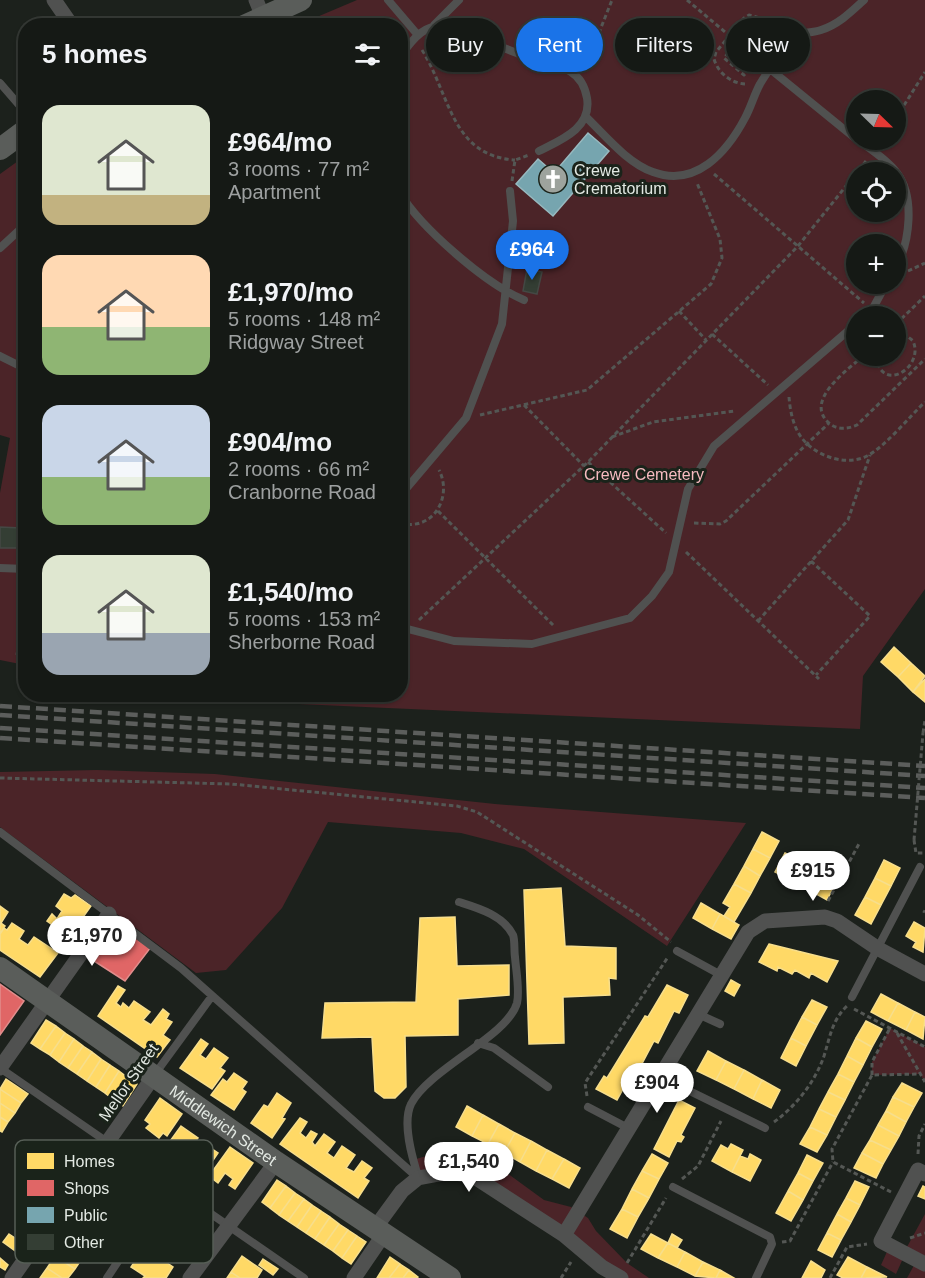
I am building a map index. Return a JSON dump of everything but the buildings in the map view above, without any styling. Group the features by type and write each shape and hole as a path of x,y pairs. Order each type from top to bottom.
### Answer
{"main road":[{"path":"254,14 301,0"},
{"path":"0,149 18,136"},
{"name":"Middlewich Street","path":"0,968 276,1162 450,1278"}],"street":[{"path":"54,0 66,18"},
{"path":"0,1068 109,914"},
{"path":"564,1235 748,932 765,921 825,917 837,921 877,948 925,974"},
{"name":"Mellor Street","path":"108,1140 154,1076"},
{"path":"213,1246 276,1162"},
{"path":"354,1278 402,1191 418,1178 450,1172 473,1176 564,1235 602,1267 621,1278"},
{"path":"921,1172 903,1198 881,1241 925,1264"},
{"name":"Mellor Street","path":"12,1278 22,1263"},
{"path":"190,1278 201,1263"}],"lane":[{"path":"388,0 402,18"},
{"path":"441,18 459,0"},
{"path":"810,31 820,30 842,20 864,0"},
{"path":"408,27 415,36"},
{"path":"408,46 415,36 426,30"},
{"path":"504,47 563,68 580,78 588,106 586,117 577,129 560,141 539,151"},
{"path":"586,117 634,161 653,172 675,176 694,173 706,167 731,143 768,72"},
{"path":"774,72 846,130"},
{"path":"0,83 18,104"},
{"path":"871,150 896,170 904,184 906,235"},
{"path":"408,486 466,418 502,324 513,221 510,191"},
{"path":"408,204 416,214 491,283 524,300"},
{"path":"0,248 18,231"},
{"path":"408,629 465,641 532,644 630,618 652,596 669,572 688,489 714,447 846,333"},
{"path":"0,356 18,364"},
{"path":"0,568 18,569"},
{"path":"0,832 181,968 418,1178"},
{"path":"852,997 920,867"},
{"path":"418,1178 413,1160 407,1114 412,1102 435,1077 506,1021 517,1003 513,936 500,921 483,910 459,902"},
{"path":"676,949 721,975"},
{"name":"Mellor Street","path":"154,1076 212,996"},
{"path":"698,1014 720,1024"},
{"path":"478,1043 494,1048 548,1087"},
{"path":"0,1068 104,1140"},
{"path":"661,1077 765,1128"},
{"path":"588,1107 628,1128"},
{"path":"673,1187 770,1237 772,1244 756,1278"},
{"path":"213,1217 304,1278"},
{"path":"106,1278 116,1263"}],"path":[{"path":"580,78 612,0"},
{"path":"687,0 726,33"},
{"path":"744,18 756,16 759,18"},
{"path":"751,26 771,42 744,75 724,58 737,42 751,26"},
{"path":"415,36 453,115 470,142 487,154 515,160 539,151"},
{"path":"726,40 716,52 714,59 719,70 736,83 744,85 764,78"},
{"path":"906,104 924,78 925,72"},
{"path":"408,625 486,560 588,462 798,246 873,152"},
{"path":"510,191 515,160"},
{"path":"706,167 867,306"},
{"path":"466,418 587,390 711,284 722,258 720,239 694,173"},
{"path":"906,314 925,296"},
{"path":"679,311 706,340"},
{"path":"712,334 777,393"},
{"path":"880,366 892,375 913,370 918,358 916,345 906,336"},
{"path":"853,366 823,396 821,411 829,423 843,429 857,425 925,359"},
{"path":"795,378 788,393 790,410 800,437 835,459 848,461 870,455"},
{"path":"758,621 848,520 870,455 925,402"},
{"path":"524,405 584,466"},
{"path":"612,437 653,422 737,411"},
{"path":"680,522 720,524 726,521 829,423"},
{"path":"408,523 418,524 429,519 443,501 444,479 430,461"},
{"path":"588,462 676,542 819,679"},
{"path":"438,510 564,635"},
{"path":"811,561 870,616 816,675"},
{"path":"17,655 18,648"},
{"path":"925,720 914,840 916,853 925,853"},
{"path":"0,778 231,784 457,806 477,812 638,915 676,949 585,1083 588,1107"},
{"path":"825,917 827,902 860,842"},
{"path":"765,1128 792,1110 812,1080 839,1013 848,1005 852,997"},
{"path":"848,1005 925,1047"},
{"path":"772,1244 790,1241 833,1162 832,1149 872,1075 872,1062 890,1028"},
{"path":"897,1032 925,1082"},
{"path":"872,1075 920,1074"},
{"path":"921,1172 918,1136 925,1124"},
{"path":"833,1162 903,1198"},
{"path":"830,1278 847,1247 881,1241"}],"green space":[{"name":"Crewe Cemetery","path":"357,0 925,0 925,589 863,676 860,729 255,702 408,702 408,18 315,18"},
{"path":"18,161 18,664 0,660 0,493 10,438 0,435 0,174"},
{"path":"97,770 215,774 495,804 746,823 667,946 524,849 461,833 328,822 282,908 226,970 196,973 0,827 0,772"},
{"path":"890,1028 925,1047 925,1082 920,1074 872,1075 872,1062"},
{"path":"442,1151 471,1153 489,1160 544,1200 571,1207 588,1218 596,1231 627,1263 649,1278 621,1278 473,1176 418,1178 413,1160"},
{"path":"925,1214 925,1256 907,1247"},
{"path":"890,1245 905,1254 896,1274 881,1265"},
{"path":"917,1260 925,1264 925,1278 907,1278"}],"railway":[{"path":"0,706 925,766"},
{"path":"0,715 925,776"},
{"path":"0,728 925,788"},
{"path":"0,738 925,798"}],"place":[{"name":"Crewe Crematorium","path":"553,179"}]}
